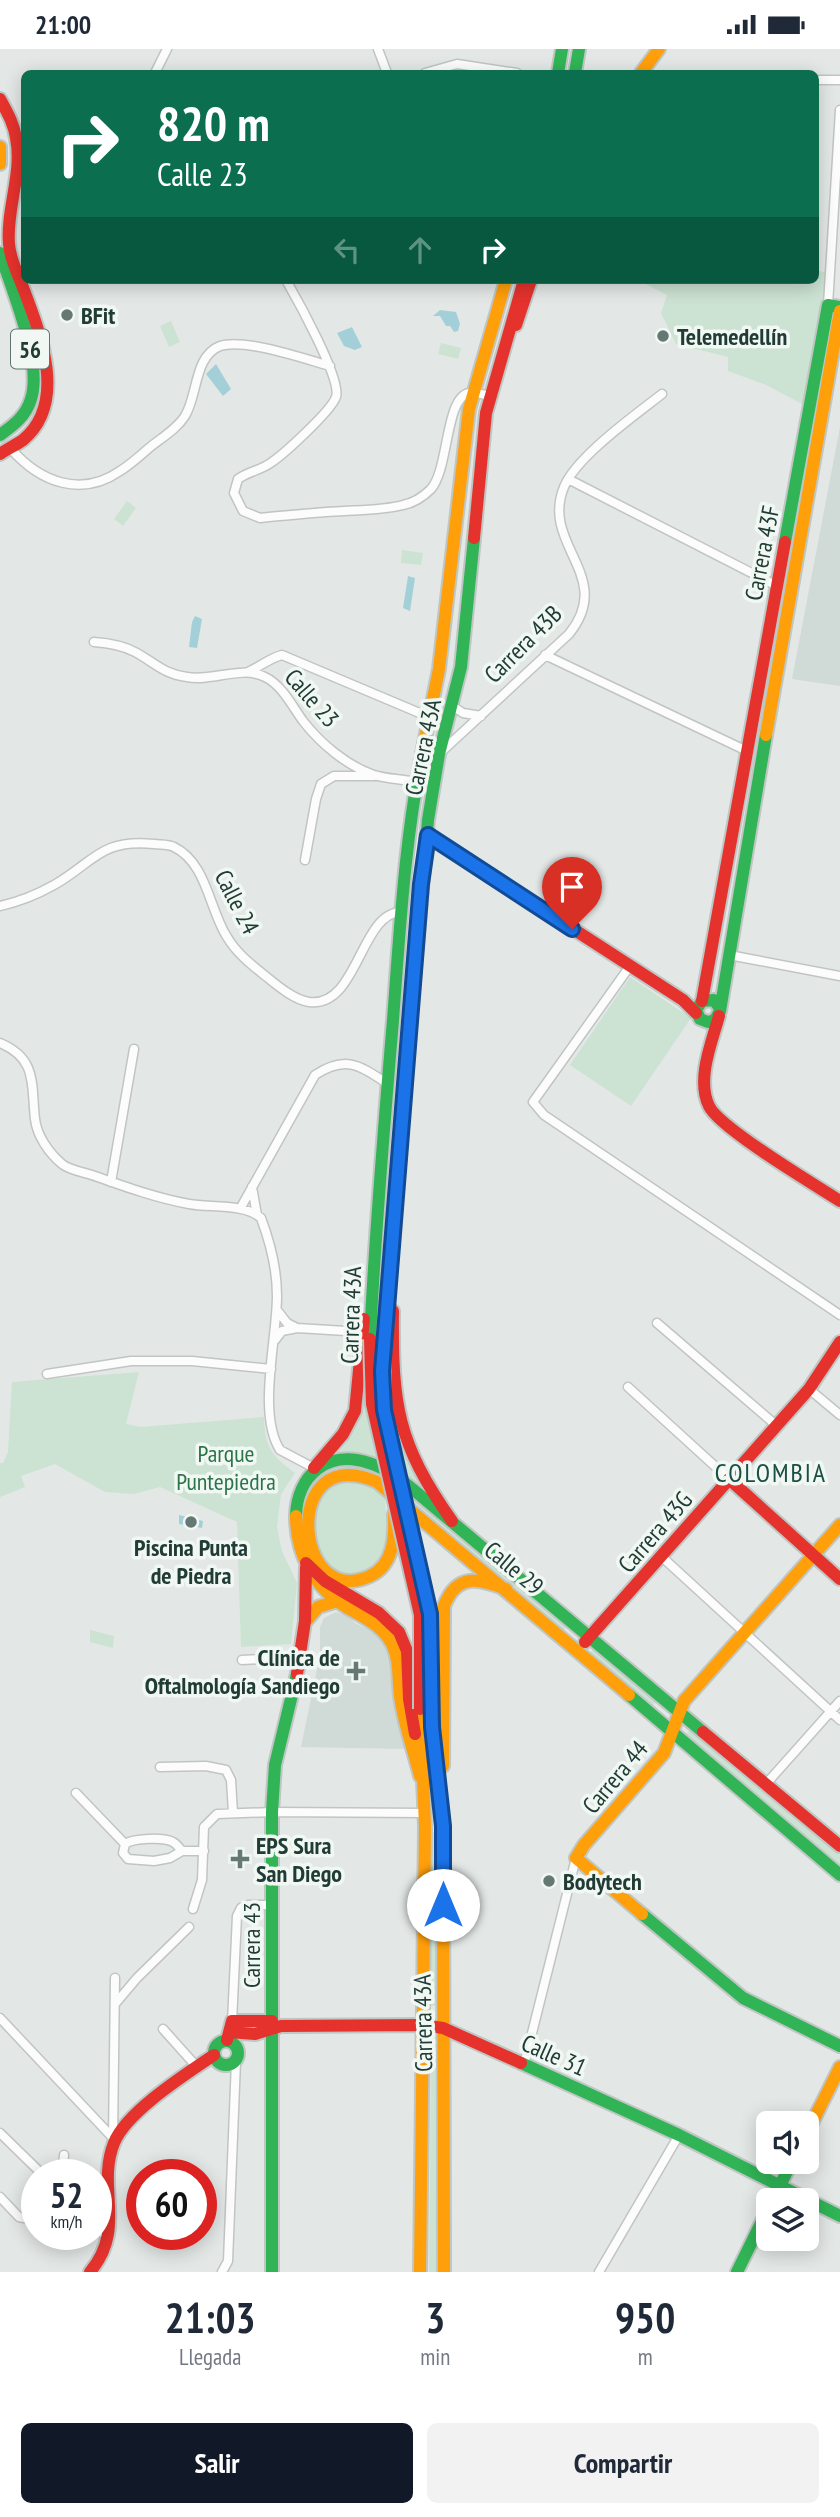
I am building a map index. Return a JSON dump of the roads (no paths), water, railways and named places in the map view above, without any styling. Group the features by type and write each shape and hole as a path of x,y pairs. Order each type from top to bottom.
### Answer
{"main road":[{"path":"558,70 562,49"},
{"path":"576,70 579,49"},
{"path":"643,70 659,49"},
{"name":"56","path":"0,99 14,125 19,149 8,221 9,249 21,284"},
{"path":"0,147 0,164"},
{"name":"56","path":"0,253 33,358 36,379 32,400 23,416 0,435"},
{"name":"56","path":"6,452 32,433 42,415 48,380 43,348 21,284"},
{"name":"Carrera 43A","path":"420,2272 424,1813 420,1615 370,1390 374,1253 401,912 416,782 439,669 472,392 505,284"},
{"name":"Carrera 43A","path":"444,2272 443,1826 432,1727 430,1614 384,1410 372,1337 393,1254 421,884 439,754 454,707 462,654 480,468 490,397 523,284"},
{"path":"503,350 518,321 530,284"},
{"name":"Carrera 43F","path":"709,1055 699,1010 777,586 836,308"},
{"name":"Carrera 43F","path":"836,308 729,955 709,1055 706,1096 709,1109 733,1130 840,1201"},
{"path":"428,835 699,1010 711,1023 719,1011 710,999 699,1010"},
{"path":"393,1254 393,1380 397,1409 418,1468 452,1521"},
{"path":"372,1337 351,1420 302,1486 296,1513 298,1539 306,1563 321,1588 378,1627 395,1649 400,1703 422,1783"},
{"name":"Carrera 43G","path":"578,1650 809,1389 840,1342"},
{"name":"Calle 29","path":"314,1468 338,1459 376,1465 452,1521 840,1846"},
{"name":"Calle 29","path":"394,1503 394,1539 386,1563 373,1576 352,1582 335,1578 317,1562 307,1532 308,1512 315,1493 330,1479 340,1476 356,1475 383,1486 840,1875"},
{"path":"729,1479 840,1579"},
{"name":"Carrera 44","path":"576,1858 584,1845 664,1753 674,1732 678,1710 840,1525"},
{"path":"306,1563 332,1587 379,1613 392,1624 404,1641 410,1708 422,1783"},
{"name":"Carrera 43","path":"272,2272 272,1812 275,1765 293,1695 306,1621 306,1563"},
{"path":"443,1826 444,1606 450,1592 468,1580 485,1581 506,1589"},
{"path":"306,1621 318,1607 337,1601"},
{"path":"576,1858 743,1998 840,2046"},
{"name":"Calle 31","path":"231,2034 273,2025 423,2025 443,2028 679,2135 840,2216"},
{"path":"231,2034 239,2053 236,2061 227,2065 216,2058 217,2045 231,2034"},
{"path":"111,2159 113,2141 136,2115 198,2066 216,2058"},
{"path":"818,2111 840,2067"},
{"path":"780,2186 786,2174"},
{"path":"737,2272 756,2233"},
{"path":"90,2272 106,2250"}],"street":[{"path":"156,70 167,49"},
{"path":"378,49 386,70"},
{"path":"436,70 457,64 497,70"},
{"path":"819,80 840,80"},
{"name":"Carrera 43F","path":"836,308 840,110"},
{"path":"288,284 330,366 338,389 335,399 325,413 272,463 238,479 234,493 243,511 260,518 380,509 415,501 435,483 446,451 454,407 459,398 472,392 490,397"},
{"path":"6,452 40,476 72,485 94,483 118,473 184,418 191,404 201,367 212,351 227,345 242,346 299,356 330,366"},
{"name":"Carrera 43B","path":"439,754 569,634 578,622 586,598 580,570 563,535 559,505 568,479 584,460 662,394"},
{"path":"568,479 777,586"},
{"name":"Calle 23","path":"94,642 131,650 160,670 178,676 198,679 250,671 267,677 326,746 354,765 377,776 416,782"},
{"path":"250,671 265,664 272,657 282,655 429,717"},
{"path":"545,655 747,751"},
{"path":"265,664 267,677"},
{"name":"Carrera 43B","path":"454,707 470,715 481,716"},
{"path":"344,776 354,765"},
{"path":"306,860 321,783 334,776 377,776"},
{"name":"Calle 24","path":"0,906 56,884 104,849 146,843 173,846 194,865 226,936 235,949 274,983 305,1001 316,1002 332,998 349,976 369,938 388,916 401,912"},
{"path":"729,955 840,976"},
{"path":"630,966 533,1102 544,1115 840,1315"},
{"path":"0,1043 20,1054 28,1068 34,1086 35,1122 45,1146 64,1165 111,1182 190,1204 240,1209 261,1218 270,1245 277,1293 271,1369 271,1428 277,1445 287,1455 314,1468"},
{"path":"111,1182 134,1049"},
{"path":"240,1209 315,1075 332,1063 346,1063 359,1067 388,1084"},
{"path":"252,1187 257,1215"},
{"path":"277,1310 287,1323 297,1328"},
{"path":"657,1323 777,1426"},
{"path":"275,1340 282,1331 297,1328 372,1337"},
{"path":"47,1374 131,1361 192,1361 271,1369"},
{"path":"628,1387 729,1479"},
{"path":"809,1389 840,1415"},
{"path":"662,1557 840,1720"},
{"path":"242,1660 283,1658"},
{"path":"766,1784 840,1701"},
{"path":"160,1767 206,1766 226,1770 230,1780 233,1813"},
{"path":"76,1793 125,1844"},
{"path":"193,1909 202,1879 204,1827 209,1819 217,1814 424,1813"},
{"path":"182,1851 173,1842 165,1840 134,1839 125,1844 123,1853 132,1860 167,1859 182,1851 204,1851"},
{"name":"Carrera 44","path":"524,2065 576,1858"},
{"path":"231,2034 237,1916 241,1908 249,1905 271,1905"},
{"path":"115,2004 137,1978 190,1927"},
{"path":"113,2141 115,1978"},
{"path":"0,2018 113,2141"},
{"path":"163,2029 198,2066"},
{"path":"222,2272 228,2261 236,2061"},
{"path":"0,2133 27,2159"},
{"path":"599,2272 679,2135"},
{"path":"64,2155 64,2159"},
{"path":"0,2197 21,2217"}],"water":[{"path":"440,310 456,312 460,324 458,331 454,332 450,326 446,326 440,316 433,316"},
{"path":"352,327 362,347 355,350 344,346 337,333"},
{"path":"216,364 231,389 223,396 206,374"},
{"path":"408,576 415,578 410,611 403,608"},
{"path":"195,616 202,619 197,648 189,647"},
{"name":"Piscina Punta de Piedra","path":"179,1515 203,1521 202,1528 179,1524"}],"place":[{"name":"BFit","path":"67,315"},
{"name":"Telemedellín","path":"663,336"},
{"name":"Piscina Punta de Piedra","path":"191,1522"},
{"name":"Clínica de Oftalmología Sandiego","path":"356,1671"},
{"name":"EPS Sura San Diego","path":"240,1859"},
{"name":"Bodytech","path":"549,1881"}],"district":[{"name":"COLOMBIA","path":"771,1472"}],"park label":[{"name":"Parque Puntepiedra","path":"226,1467"}]}
